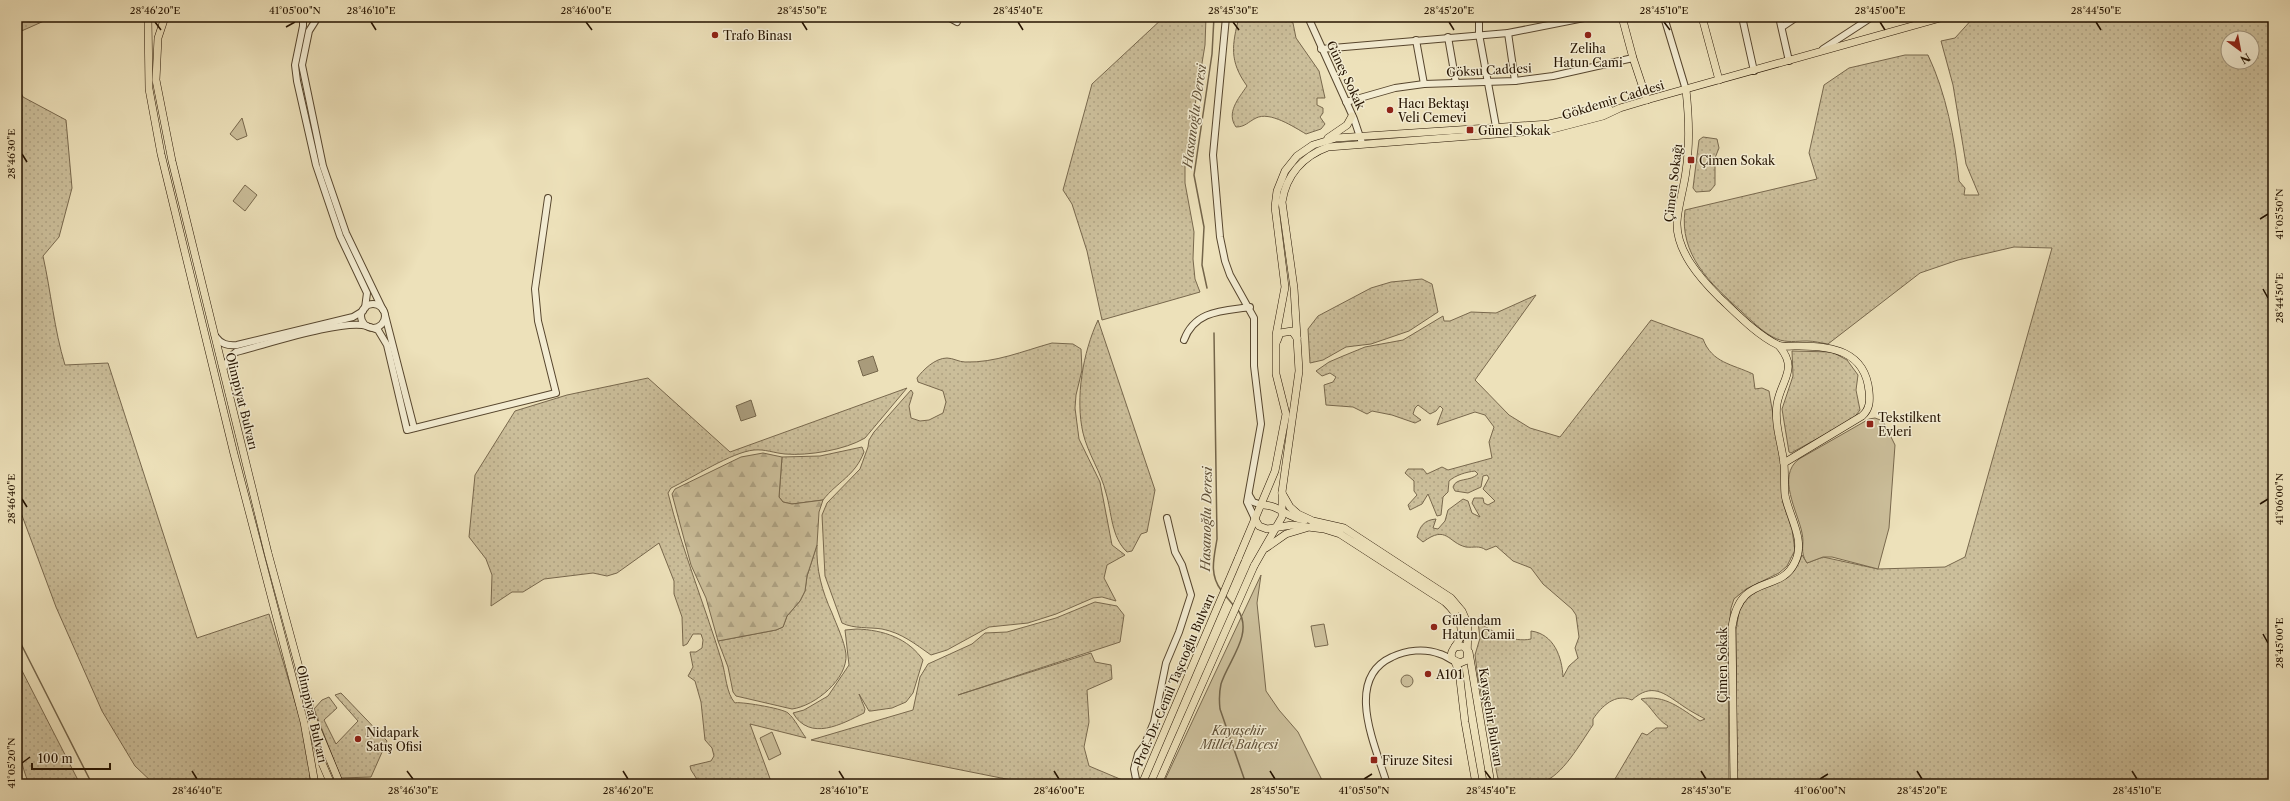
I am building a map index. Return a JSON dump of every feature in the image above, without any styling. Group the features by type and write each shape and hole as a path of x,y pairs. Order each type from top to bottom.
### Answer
{"main road":[{"name":"Olimpiyat Bulvarı","path":"148,17 149,89 161,154 232,447 304,722 315,784"},
{"name":"Olimpiyat Bulvarı","path":"165,17 158,38 156,59 160,108 268,553 320,740 340,784"},
{"path":"1622,17 1633,58 1647,100"},
{"path":"1702,17 1719,80"},
{"name":"Gökdemir Caddesi","path":"1361,139 1496,130 1549,130 1603,116 1620,108 1647,100 1944,17"},
{"name":"Çimen Sokağı","path":"1686,90 1689,118 1689,146 1677,224 1682,246 1687,257 1719,296 1743,318 1779,346"},
{"path":"1313,524 1263,528 1255,519 1262,505 1278,459 1286,414 1276,374 1276,328 1285,287 1275,207 1277,191 1285,171 1293,161 1305,150 1323,141 1347,125 1352,116"},
{"path":"1323,141 1361,139"},
{"path":"1158,784 1254,566 1280,521 1282,512 1282,492 1296,400 1298,342 1294,288 1282,209 1285,189 1296,168 1311,154 1328,147 1361,139"},
{"path":"1276,358 1278,339 1282,331 1292,331 1298,342"},
{"path":"1779,346 1822,346 1842,351 1855,359 1860,367 1866,377 1870,397 1867,412 1857,420 1784,463"},
{"name":"Çimen Sokak","path":"1734,784 1732,627 1736,608 1744,595 1782,576 1795,564 1798,555 1799,544 1785,494 1784,463 1776,411 1780,394 1788,376 1789,361 1787,354 1779,346"},
{"path":"1282,492 1292,509 1313,524"},
{"path":"1262,505 1272,506 1298,519 1347,538 1445,602 1457,616 1461,625 1461,631 1451,654 1454,662 1460,664 1465,662 1469,654 1467,649 1463,646 1455,647"},
{"name":"Prof. Dr. Cemil Taşcıoğlu Bulvarı","path":"1142,784 1255,519"},
{"path":"1264,549 1286,534 1313,524"},
{"name":"Kayaşehir Bulvarı","path":"1313,524 1337,524 1344,528 1451,598 1462,611 1467,620 1469,654 1491,784"},
{"name":"Kayaşehir Bulvarı","path":"1454,662 1459,671 1465,722 1476,784"},
{"path":"311,711 312,734 331,784"}],"street":[{"path":"303,17 309,21 319,18"},
{"path":"303,17 303,26 295,65 298,81 316,165 340,236 368,293 362,318 369,327"},
{"path":"948,17 957,22"},
{"path":"1226,17 1213,155 1220,237 1225,261 1230,275 1250,308 1254,318 1254,366 1261,413 1258,446 1247,504 1255,519"},
{"name":"Güneş Sokak","path":"1308,17 1361,139"},
{"path":"1479,17 1479,34 1496,130"},
{"path":"1321,49 1479,34 1508,33 1565,20 1589,17"},
{"name":"Çimen Sokağı","path":"1664,17 1686,90"},
{"path":"1742,17 1754,71"},
{"path":"1779,17 1789,61"},
{"path":"1782,27 1797,17"},
{"name":"Gökdemir Caddesi","path":"1818,52 1872,17"},
{"path":"319,18 309,31 302,65 324,166 346,233 384,313 414,428"},
{"path":"1508,33 1515,80"},
{"path":"1448,37 1456,83"},
{"path":"1416,40 1424,84"},
{"name":"Göksu Caddesi","path":"1346,102 1395,88 1424,84 1487,80 1515,80 1553,76 1633,58"},
{"path":"223,369 230,357 236,352 338,326 360,324 378,330 385,341 407,430 556,393 538,321 535,289 548,198"},
{"path":"215,336 219,342 228,346 237,345 353,317 364,309 375,304 384,313"},
{"path":"1184,340 1188,329 1196,320 1207,315 1250,308"},
{"path":"369,327 380,325 384,313"},
{"path":"1249,495 1253,502 1262,505"},
{"path":"1137,784 1134,769 1138,754 1144,746 1154,722 1166,663 1179,632 1190,595 1182,565 1175,552 1167,518"},
{"path":"1387,784 1366,711 1368,679 1383,661 1396,655 1411,651 1439,653 1455,647"},
{"path":"1439,653 1454,662"}],"green space":[{"path":"17,17 53,17 17,33"},
{"path":"1164,17 1206,17 1205,45 1185,166 1185,183 1194,232 1193,259 1195,279 1200,292 1102,320 1087,251 1072,204 1063,190 1092,84"},
{"path":"1239,17 1283,17 1293,23 1296,38 1319,71 1325,98 1317,98 1317,105 1323,108 1323,113 1320,117 1325,124 1321,129 1306,134 1275,118 1262,116 1244,125 1236,127 1232,117 1234,106 1247,86 1237,69 1234,53 1235,36"},
{"path":"1974,17 2273,17 2273,784 1737,784 1736,630 1741,606 1749,596 1782,580 1790,574 1797,566 1802,555 1807,563 1823,557 1878,569 1945,567 1965,557 2052,248 2014,247 1958,260 1920,273 1828,344 1810,341 1788,341 1777,339 1762,330 1708,279 1699,267 1687,241 1684,226 1685,210 1817,179 1809,153 1824,85 1849,68 1905,55 1928,55 1945,100 1955,149 1959,181 1965,188 1964,195 1979,195 1966,164 1953,85 1941,41 1955,38"},
{"path":"17,85 23,97 66,120 72,188 59,237 43,256 58,338 65,365 108,363 197,638 269,614 309,749 310,784 154,784 135,766 102,711 56,607 17,502"},
{"path":"242,118 247,136 237,140 230,134"},
{"path":"1703,137 1717,139 1719,148 1715,158 1715,185 1710,191 1696,192 1693,188 1699,140"},
{"path":"245,185 257,195 245,211 233,201"},
{"path":"1422,279 1432,284 1438,312 1409,331 1371,344 1346,347 1323,360 1310,363 1308,329 1318,316 1371,288 1391,282"},
{"path":"1536,295 1475,380 1509,415 1530,428 1560,437 1651,320 1703,339 1707,347 1717,358 1753,374 1755,389 1762,388 1769,391 1782,468 1783,503 1792,530 1795,550 1787,566 1779,573 1746,589 1734,599 1731,608 1728,638 1729,784 1612,784 1642,733 1647,735 1656,728 1667,728 1668,726 1660,720 1641,699 1650,698 1665,701 1679,707 1700,721 1705,719 1688,710 1670,697 1658,691 1652,691 1639,695 1632,700 1620,698 1605,705 1593,719 1593,725 1564,766 1549,779 1531,784 1499,784 1478,678 1475,655 1480,638 1478,622 1503,636 1510,638 1524,640 1531,639 1531,631 1546,637 1551,642 1558,654 1561,662 1563,677 1569,666 1578,658 1575,648 1579,637 1576,615 1572,609 1543,584 1531,568 1513,561 1496,546 1486,550 1479,547 1466,547 1460,545 1447,536 1442,535 1431,537 1423,542 1417,537 1423,524 1428,521 1436,519 1433,528 1438,529 1445,521 1448,510 1463,499 1468,501 1472,513 1480,517 1472,503 1474,498 1483,498 1484,503 1488,505 1495,501 1483,489 1489,478 1487,475 1483,476 1481,487 1468,493 1455,491 1453,487 1457,482 1471,478 1478,474 1475,471 1461,474 1449,481 1448,492 1443,497 1441,515 1437,516 1428,494 1422,504 1410,510 1408,505 1417,495 1414,491 1414,481 1405,473 1408,469 1423,469 1427,474 1442,467 1448,470 1492,458 1489,442 1494,427 1485,415 1475,412 1437,425 1443,409 1440,406 1436,411 1430,414 1418,405 1413,414 1421,420 1415,423 1392,415 1372,411 1367,414 1353,407 1326,405 1324,385 1333,382 1336,377 1330,373 1322,376 1316,371 1329,362 1365,347 1403,340 1443,316 1444,321 1450,321 1471,312 1496,313"},
{"path":"1098,320 1155,490 1147,532 1141,534 1132,551 1127,552 1122,546 1115,532 1104,485 1085,441 1081,419 1080,390 1082,375 1088,346"},
{"path":"1052,343 1073,344 1081,349 1082,370 1076,395 1075,408 1079,439 1100,482 1112,545 1125,555 1107,565 1104,578 1116,601 1102,597 1093,598 1056,614 1028,623 989,627 947,650 931,655 908,639 896,633 882,629 857,627 842,623 825,576 822,515 827,503 860,469 869,440 874,432 911,390 913,393 909,406 911,418 920,421 929,420 943,413 946,402 943,391 918,382 917,378 926,368 938,360 947,358 965,362 987,361"},
{"path":"1792,351 1832,352 1847,360 1858,375 1856,390 1860,410 1853,419 1791,453 1789,452 1782,409 1793,376"},
{"path":"648,378 730,452 907,388 865,438 857,442 837,449 804,454 785,454 758,450 745,452 724,460 671,488 668,493 680,536 722,662 728,689 732,699 735,703 760,705 788,713 791,715 806,738 750,724 772,784 700,784 691,770 690,766 711,761 714,756 712,748 705,740 701,702 695,681 688,676 693,667 690,652 696,652 702,648 703,640 701,634 693,634 687,644 683,646 682,617 674,594 674,581 659,543 617,573 607,576 593,573 544,579 523,592 512,592 491,606 492,575 486,559 469,537 475,475 515,411 567,395"},
{"path":"1875,418 1883,421 1895,445 1889,528 1878,569 1832,557 1823,557 1807,563 1803,555 1803,541 1800,524 1790,494 1789,475 1792,466 1799,459 1869,419"},
{"path":"862,447 864,452 856,467 823,500 792,504 783,502 779,497 782,457 820,456"},
{"path":"763,453 782,457 779,497 783,502 792,504 823,500 819,512 817,545 807,576 805,591 800,601 787,616 783,627 776,630 718,641 706,598 691,565 672,494 675,489 741,457"},
{"path":"817,545 819,572 823,588 828,605 840,633 846,654 842,673 836,682 820,697 801,707 792,709 736,696 733,692 728,667 718,641 776,630 783,627 787,616 800,601 805,591 807,576"},
{"name":"Kayaşehir Millet Bahçesi","path":"1261,575 1257,603 1266,691 1279,710 1298,732 1324,784 1163,784"},
{"path":"1095,602 1117,606 1124,615 1120,642 958,695 1091,653 1095,662 1111,665 1112,679 1087,690 1089,722 1084,747 1089,766 1127,782 1126,784 1031,784 811,740 913,710 920,677 928,664 972,644 985,633 1007,632 1056,618"},
{"path":"1324,624 1328,645 1315,647 1311,626"},
{"path":"857,629 885,633 902,641 917,652 923,660 913,693 906,702 892,708 871,711 869,711 859,694 865,709 864,713 846,722 827,728 817,729 808,727 800,722 793,713 804,710 828,696 849,665 845,630"},
{"path":"17,661 80,784 29,784 20,754 18,739 16,708"},
{"path":"1407,675 1411,677 1413,681 1411,685 1407,687 1403,685 1401,681 1403,677"},
{"path":"341,693 387,741 371,777 341,778 314,709 322,700 329,697 337,708 324,720 336,744 358,721 335,695"},
{"path":"772,732 781,754 769,760 760,738"}],"shaded area":[{"path":"873,356 878,371 863,376 858,361"},
{"path":"751,400 756,416 741,421 736,406"}],"waterway":[{"name":"Hasanoğlu Deresi","path":"1207,288 1202,265 1204,227 1194,175 1212,54 1214,17"},
{"name":"Hasanoğlu Deresi","path":"1214,333 1217,539 1213,566 1215,578 1221,590"},
{"name":"Hasanoğlu Deresi","path":"1225,595 1234,606"},
{"name":"Hasanoğlu Deresi","path":"1238,610 1242,619 1243,628 1241,638 1224,675 1221,684 1219,703 1246,784"},
{"path":"17,636 92,784"}],"place":[{"name":"Trafo Binası","path":"715,35"},
{"name":"Zeliha Hatun Cami","path":"1588,35"},
{"name":"Hacı Bektaşı Veli Cemevi","path":"1390,110"},
{"name":"Günel Sokak","path":"1470,130"},
{"name":"Çimen Sokak","path":"1691,160"},
{"name":"Tekstilkent Evleri","path":"1870,424"},
{"name":"Gülendam Hatun Camii","path":"1434,627"},
{"name":"A101","path":"1428,674"},
{"name":"Nidapark Satış Ofisi","path":"358,739"},
{"name":"Firuze Sitesi","path":"1374,760"}]}
